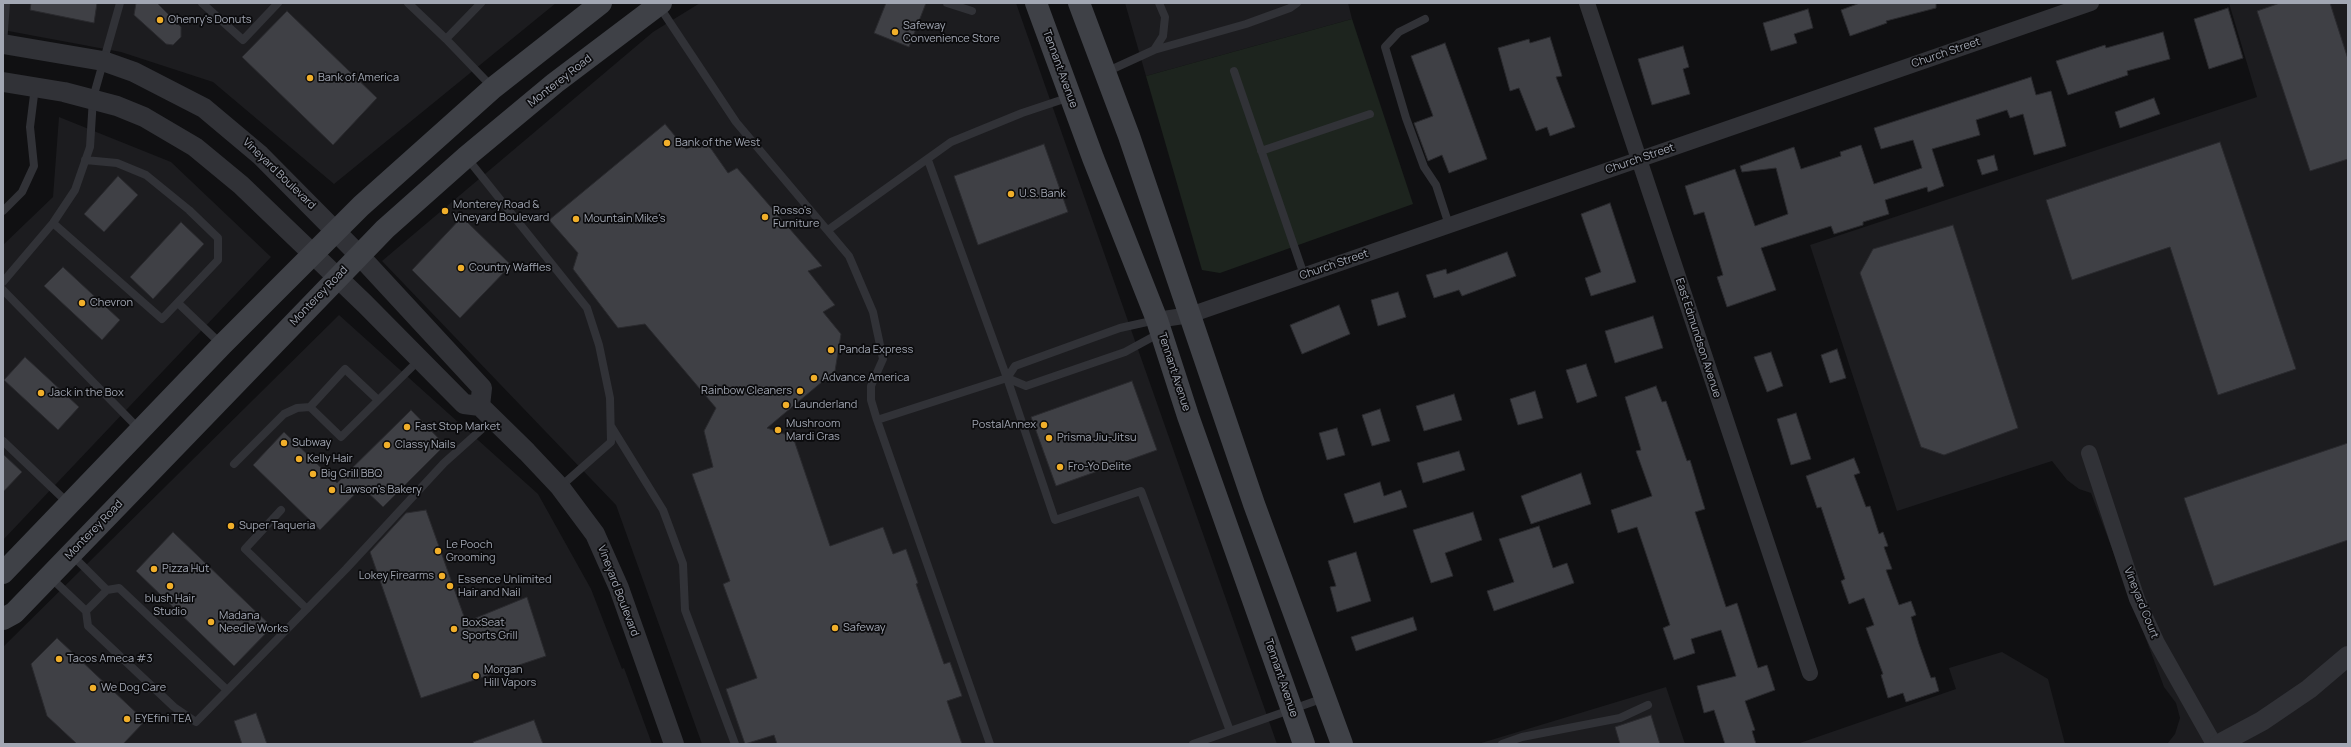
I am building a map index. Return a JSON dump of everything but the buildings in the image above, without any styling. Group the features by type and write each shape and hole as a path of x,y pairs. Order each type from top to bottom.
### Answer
{"main road":[{"path":"4,570 69,505 222,345 336,230 407,162 493,88 601,3"},
{"name":"Tennant Avenue","path":"1036,3 1070,97 1159,327 1304,744"},
{"path":"1079,3 1129,136 1254,504 1342,744"},
{"name":"Monterey Road","path":"3,619 14,613 359,255 466,157 555,83 660,4"}],"street":[{"name":"East Edmundson Avenue","path":"1587,3 1810,673"},
{"name":"Church Street","path":"1159,327 1304,275 2091,3"},
{"name":"Vineyard Boulevard","path":"3,44 103,61 134,72 204,108 255,150 336,230 482,388 486,412 560,487 594,534 607,559 674,744"},
{"path":"3,82 93,98 144,117 195,147 240,185 337,277 421,359 464,404 486,412"},
{"name":"Vineyard Court","path":"2090,453 2138,599 2157,643 2214,744"},
{"path":"2219,744 2262,721 2309,689 2348,656"}],"lane":[{"path":"3,44 6,3"},
{"path":"3,282 53,223 75,190 90,147 93,98 120,3"},
{"path":"202,3 243,40 278,3"},
{"path":"408,3 446,39 493,88"},
{"path":"446,39 481,3"},
{"path":"947,3 970,7"},
{"path":"1154,50 1163,36 1164,17 1159,3"},
{"path":"1105,73 1154,50 1246,24 1290,8 1297,3"},
{"path":"660,4 736,122 849,256 873,312 883,359 872,386 871,400 990,744"},
{"path":"1425,19 1399,32 1385,47 1408,125 1424,167 1436,185 1449,225"},
{"path":"1234,71 1304,275"},
{"path":"3,211 22,192 34,166 30,128 35,87"},
{"path":"828,230 928,160 951,142 1022,113 1070,97"},
{"path":"1261,151 1370,114"},
{"path":"466,157 587,308 599,345 610,398 611,442 560,487"},
{"path":"53,223 162,319 218,260 218,238 189,210 146,175 117,163 85,160"},
{"path":"928,160 1007,378 1054,520 1140,491 1230,731"},
{"path":"3,290 140,430"},
{"path":"178,303 222,345"},
{"path":"877,420 1007,378 1015,366 1120,328 1159,327"},
{"path":"1007,378 1026,386 1125,352 1159,327"},
{"path":"310,407 342,437 421,359"},
{"path":"234,464 284,414 297,408 310,407 345,369 378,400"},
{"path":"49,576 86,611 88,626 174,707 196,722 307,609 444,463 486,412"},
{"path":"611,425 663,510 683,564 685,610 734,744"},
{"path":"3,441 69,505"},
{"path":"281,510 245,549 307,609"},
{"path":"71,554 107,590"},
{"path":"86,611 107,590 119,588 227,690"},
{"path":"1193,744 1325,698"},
{"path":"1502,744 1530,736 1620,718 1648,706"}],"shaded area":[{"path":"3,3 556,3 334,184 213,82 121,52 3,30"},
{"path":"700,3 1016,3 1277,744 702,744 616,505 382,261 653,32"},
{"path":"1125,3 1348,3 1352,19 1146,76"},
{"path":"2229,3 2348,3 2348,744 2167,744 2175,734 2180,718 2176,703 2164,687 2091,493 2079,489 2067,480 2052,461 1897,511 1810,245 2257,97"},
{"path":"1352,19 1413,204 1220,273 1202,270 1146,76"},
{"path":"59,117 171,162 271,257 3,540 3,245 53,197"},
{"path":"339,315 538,494 591,589 622,669 624,668 652,744 3,744 3,647"},
{"path":"2002,652 2048,679 2065,744 1797,744 1956,689 1949,668"},
{"path":"1666,687 1685,744 1478,744"}],"place":[{"name":"Ohenry's Donuts","path":"160,20"},
{"name":"Safeway Convenience Store","path":"895,32"},
{"name":"Bank of America","path":"310,78"},
{"name":"Bank of the West","path":"667,143"},
{"name":"U.S. Bank","path":"1011,194"},
{"name":"Monterey Road & Vineyard Boulevard","path":"445,211"},
{"name":"Rosso's Furniture","path":"765,217"},
{"name":"Mountain Mike's","path":"576,219"},
{"name":"Country Waffles","path":"461,268"},
{"name":"Chevron","path":"82,303"},
{"name":"Panda Express","path":"831,350"},
{"name":"Advance America","path":"814,378"},
{"name":"Rainbow Cleaners","path":"800,391"},
{"name":"Jack in the Box","path":"41,393"},
{"name":"Launderland","path":"786,405"},
{"name":"PostalAnnex","path":"1044,425"},
{"name":"Fast Stop Market","path":"407,427"},
{"name":"Mushroom Mardi Gras","path":"778,430"},
{"name":"Prisma Jiu-Jitsu","path":"1049,438"},
{"name":"Subway","path":"284,443"},
{"name":"Classy Nails","path":"387,445"},
{"name":"Kelly Hair","path":"299,459"},
{"name":"Fro-Yo Delite","path":"1060,467"},
{"name":"Big Grill BBQ","path":"313,474"},
{"name":"Lawson's Bakery","path":"332,490"},
{"name":"Super Taqueria","path":"231,526"},
{"name":"Le Pooch Grooming","path":"438,551"},
{"name":"Pizza Hut","path":"154,569"},
{"name":"Lokey Firearms","path":"442,576"},
{"name":"blush Hair Studio","path":"170,586"},
{"name":"Essence Unlimited Hair and Nail","path":"450,586"},
{"name":"Madana Needle Works","path":"211,622"},
{"name":"Safeway","path":"835,628"},
{"name":"BoxSeat Sports Grill","path":"454,629"},
{"name":"Tacos Ameca #3","path":"59,659"},
{"name":"Morgan Hill Vapors","path":"476,676"},
{"name":"We Dog Care","path":"93,688"},
{"name":"EYEfini TEA","path":"127,719"}]}
